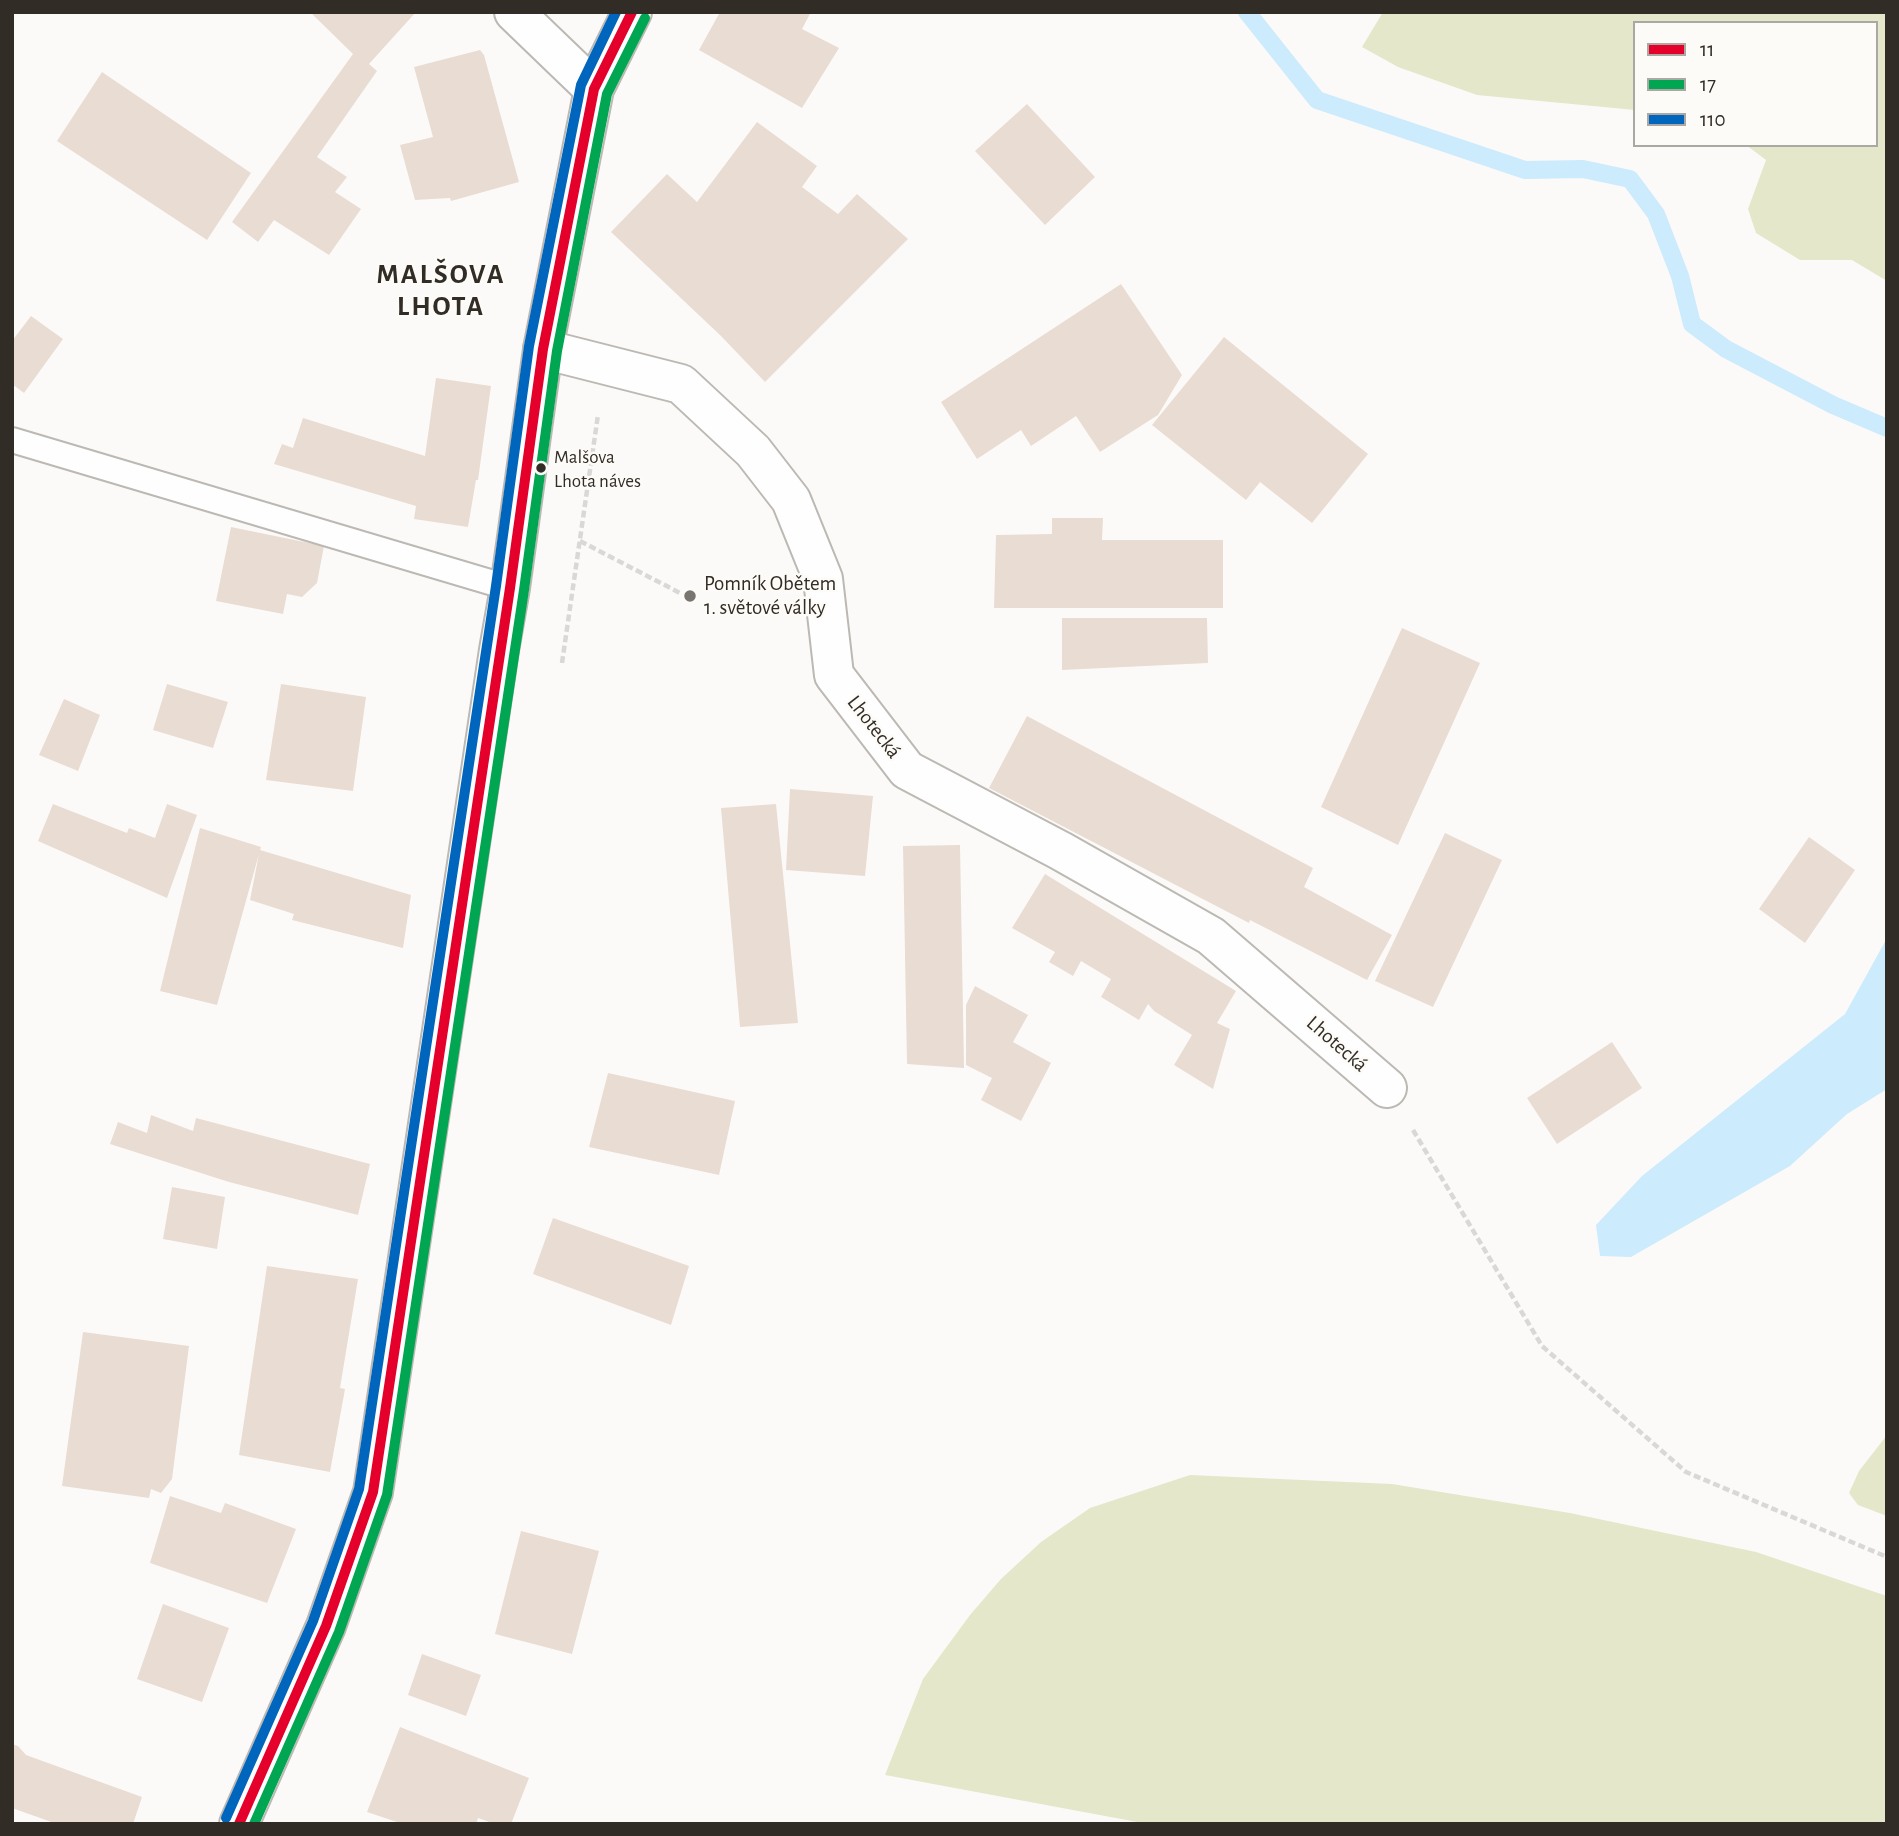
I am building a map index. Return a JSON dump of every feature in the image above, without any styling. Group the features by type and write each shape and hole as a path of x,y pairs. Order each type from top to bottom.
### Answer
{"street":[{"path":"514,12 594,89"},
{"path":"239,1824 326,1626 373,1492 510,588 543,349 594,89 632,12"},
{"name":"Lhotecká","path":"543,349 681,384 753,450 791,500 823,579 834,675 907,769 1062,851 1211,936 1387,1088"}],"lane":[{"path":"12,440 510,588"}],"path":[{"path":"562,663 606,366"},
{"path":"580,541 680,593"},
{"path":"1387,1088 1542,1346 1686,1472 1887,1557"}],"green space":[{"path":"1383,12 1887,12 1887,281 1852,260 1800,260 1756,233 1748,209 1766,160 1749,147 1878,147 1878,21 1633,21 1633,110 1477,95 1398,67 1362,47"},
{"path":"1887,1435 1887,1516 1858,1505 1849,1493 1859,1471"},
{"path":"1190,1475 1392,1484 1570,1513 1756,1552 1887,1596 1887,1824 1148,1824 885,1775 923,1679 970,1615 1001,1579 1041,1542 1090,1508"}],"water":[{"path":"1887,938 1887,1089 1847,1114 1790,1166 1631,1257 1600,1256 1596,1225 1642,1176 1845,1014"}],"building":[{"path":"310,12 416,12 369,64 377,71 317,157 347,177 335,192 361,209 329,255 274,220 258,242 232,222 353,54"},
{"path":"720,12 811,12 802,29 839,48 802,108 699,50"},
{"path":"480,50 484,55 519,182 451,201 450,198 415,200 400,145 433,137 414,67"},
{"path":"102,72 251,173 207,240 57,141"},
{"path":"1027,104 1095,177 1045,225 975,151"},
{"path":"757,122 817,166 802,187 838,214 857,194 908,239 765,382 721,336 611,232 667,174 697,202"},
{"path":"1121,284 1182,375 1158,415 1100,452 1076,416 1031,446 1021,430 977,459 941,402"},
{"path":"31,316 63,339 24,393 12,384 12,341"},
{"path":"1224,337 1368,454 1312,523 1260,482 1246,500 1152,425"},
{"path":"436,378 491,386 478,480 468,527 414,519 416,506 274,464 282,444 293,448 303,418 425,456"},
{"path":"1052,518 1103,518 1102,540 1223,540 1223,608 994,608 996,535 1052,534"},
{"path":"231,527 324,546 317,583 302,597 287,594 283,614 216,601"},
{"path":"1062,618 1207,618 1208,663 1062,670"},
{"path":"1402,628 1480,663 1398,845 1321,807"},
{"path":"167,684 228,702 213,748 153,730"},
{"path":"281,684 366,697 353,791 266,780"},
{"path":"64,699 100,715 78,771 39,755"},
{"path":"1027,716 1313,868 1304,887 1392,935 1367,980 1250,920 1249,923 989,788"},
{"path":"790,789 873,796 865,876 786,870"},
{"path":"53,804 127,833 129,828 155,838 167,804 197,815 167,898 38,841"},
{"path":"776,804 798,1023 740,1027 721,808"},
{"path":"200,828 261,847 260,850 411,895 403,948 292,920 294,914 250,900 259,854 217,1005 160,991"},
{"path":"1445,833 1502,860 1433,1007 1375,981"},
{"path":"1809,837 1855,870 1805,943 1759,909"},
{"path":"960,845 964,1068 907,1064 903,846"},
{"path":"1045,874 1236,991 1217,1023 1230,1029 1213,1089 1174,1065 1192,1035 1154,1011 1148,1004 1139,1020 1101,997 1111,979 1081,961 1073,976 1049,962 1055,952 1012,928"},
{"path":"975,986 1028,1015 1013,1042 1051,1063 1021,1121 981,1100 992,1078 966,1065 966,1005"},
{"path":"1612,1042 1642,1088 1557,1144 1527,1098"},
{"path":"608,1073 735,1101 719,1175 589,1147"},
{"path":"151,1115 193,1131 196,1118 370,1164 358,1215 229,1182 110,1144 118,1122 147,1133"},
{"path":"172,1187 225,1197 217,1249 163,1239"},
{"path":"553,1218 689,1266 671,1325 533,1274"},
{"path":"267,1266 358,1279 340,1388 345,1389 330,1472 239,1455"},
{"path":"83,1332 189,1346 172,1479 161,1493 151,1489 149,1498 62,1486"},
{"path":"170,1496 221,1513 225,1503 296,1529 267,1603 150,1563"},
{"path":"521,1531 599,1551 572,1654 495,1634"},
{"path":"163,1604 229,1628 202,1702 137,1679"},
{"path":"422,1654 481,1675 466,1716 408,1695"},
{"path":"400,1727 529,1778 511,1824 495,1824 478,1818 476,1824 403,1824 367,1812"},
{"path":"12,1744 18,1746 26,1755 142,1797 133,1824 57,1824 12,1808"}],"waterway":[{"path":"1247,12 1317,100 1525,170 1583,169 1630,179 1656,214 1680,276 1692,324 1726,349 1833,405 1887,428"}],"transit line":[{"name":"110","path":"226,1818 313,1621 359,1489 496,586 529,346 581,85 616,12"},
{"name":"11","path":"239,1824 326,1626 373,1492 510,588 543,349 594,89 632,12"},
{"name":"17","path":"254,1824 339,1632 387,1495 524,590 557,351 607,94 645,18"}],"place":[{"name":"Malšova Lhota náves","path":"541,468"},
{"name":"Pomník Obětem 1. světové války","path":"690,596"}],"district":[{"name":"MALŠOVA LHOTA","path":"441,291"}]}
